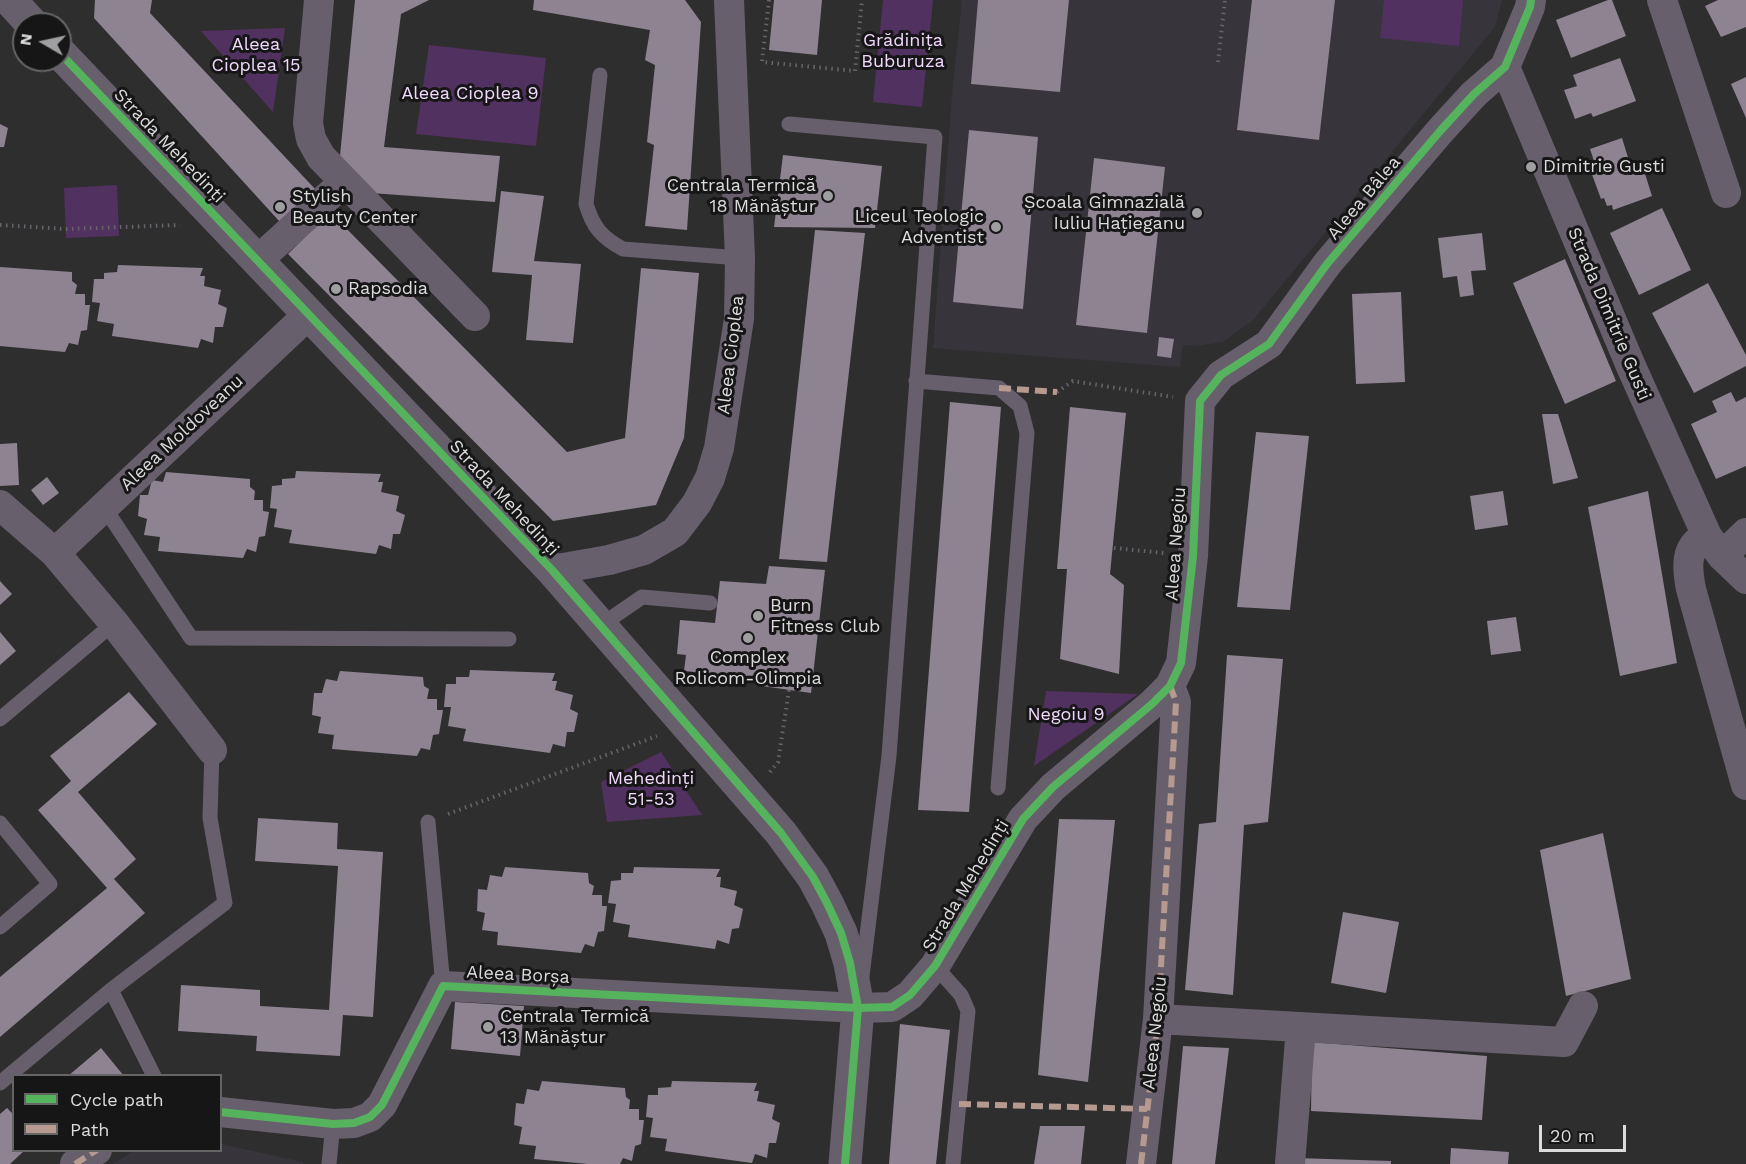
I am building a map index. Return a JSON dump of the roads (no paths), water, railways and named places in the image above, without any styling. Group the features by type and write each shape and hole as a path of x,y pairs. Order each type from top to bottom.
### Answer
{"street":[{"path":"319,0 308,123 311,139 321,157 344,182 474,316"},
{"name":"Aleea Cioplea","path":"552,570 609,560 644,550 675,532 697,503 710,478 719,448 739,319 740,258 729,0"},
{"name":"Aleea Bâlea","path":"1200,401 1221,375 1269,345 1328,264 1433,139 1474,94 1505,67 1531,0"},
{"path":"1662,0 1726,193"},
{"name":"Strada Mehedinți","path":"72,66 552,570 781,833 813,877 841,933 850,963 858,1008 845,1164"},
{"name":"Strada Dimitrie Gusti","path":"1505,67 1630,364 1714,546"},
{"path":"258,260 344,182"},
{"name":"Aleea Moldoveanu","path":"55,552 309,314"},
{"name":"Aleea Negoiu","path":"1141,1164 1158,1019 1176,702 1170,686 1181,663 1193,556 1200,401"},
{"path":"0,505 55,552 114,623 212,750"},
{"path":"1714,546 1746,533"},
{"path":"1746,579 1714,546 1699,540 1690,550 1687,567 1700,623 1746,785"},
{"name":"Strada Mehedinți","path":"858,1008 892,1007 910,995 935,966 1023,819 1053,787 1152,704 1170,686"},
{"name":"Aleea Borșa","path":"222,1112 333,1124 354,1124 370,1117 382,1104 443,986 858,1008"},
{"path":"1158,1019 1564,1042 1582,1006"},
{"path":"1290,1164 1302,1027"},
{"path":"75,1164 94,1152"}],"lane":[{"path":"600,75 586,204 591,221 606,240 623,249 740,258"},
{"name":"Strada Mehedinți","path":"789,124 935,137 889,756 858,1008"},
{"path":"916,381 999,388 1020,406 1026,433 998,788"},
{"path":"104,507 191,638 509,639"},
{"path":"600,626 642,597 710,603"},
{"path":"0,719 114,623"},
{"path":"0,1083 111,990 225,903 210,818 212,750"},
{"name":"Aleea Borșa","path":"428,822 443,986"},
{"path":"0,823 50,884 0,927"},
{"path":"935,966 961,995 968,1011 953,1164"},
{"path":"111,990 153,1074"},
{"path":"329,1164 333,1124"}],"place":[{"name":"Dimitrie Gusti","path":"1531,167"},
{"name":"Centrala Termică 18 Mănăștur","path":"828,196"},
{"name":"Stylish Beauty Center","path":"280,207"},
{"name":"Școala Gimnazială Iuliu Hațieganu","path":"1197,213"},
{"name":"Liceul Teologic Adventist","path":"996,227"},
{"name":"Rapsodia","path":"336,289"},
{"name":"Burn Fitness Club","path":"758,616"},
{"name":"Complex Rolicom-Olimpia","path":"748,638"},
{"name":"Centrala Termică 13 Mănăștur","path":"488,1027"}],"park label":[{"name":"Grădinița Buburuza","path":"903,51"},
{"name":"Aleea Cioplea 15","path":"256,55"},
{"name":"Aleea Cioplea 9","path":"470,94"},
{"name":"Negoiu 9","path":"1066,715"},
{"name":"Mehedinți 51-53","path":"651,789"}]}
